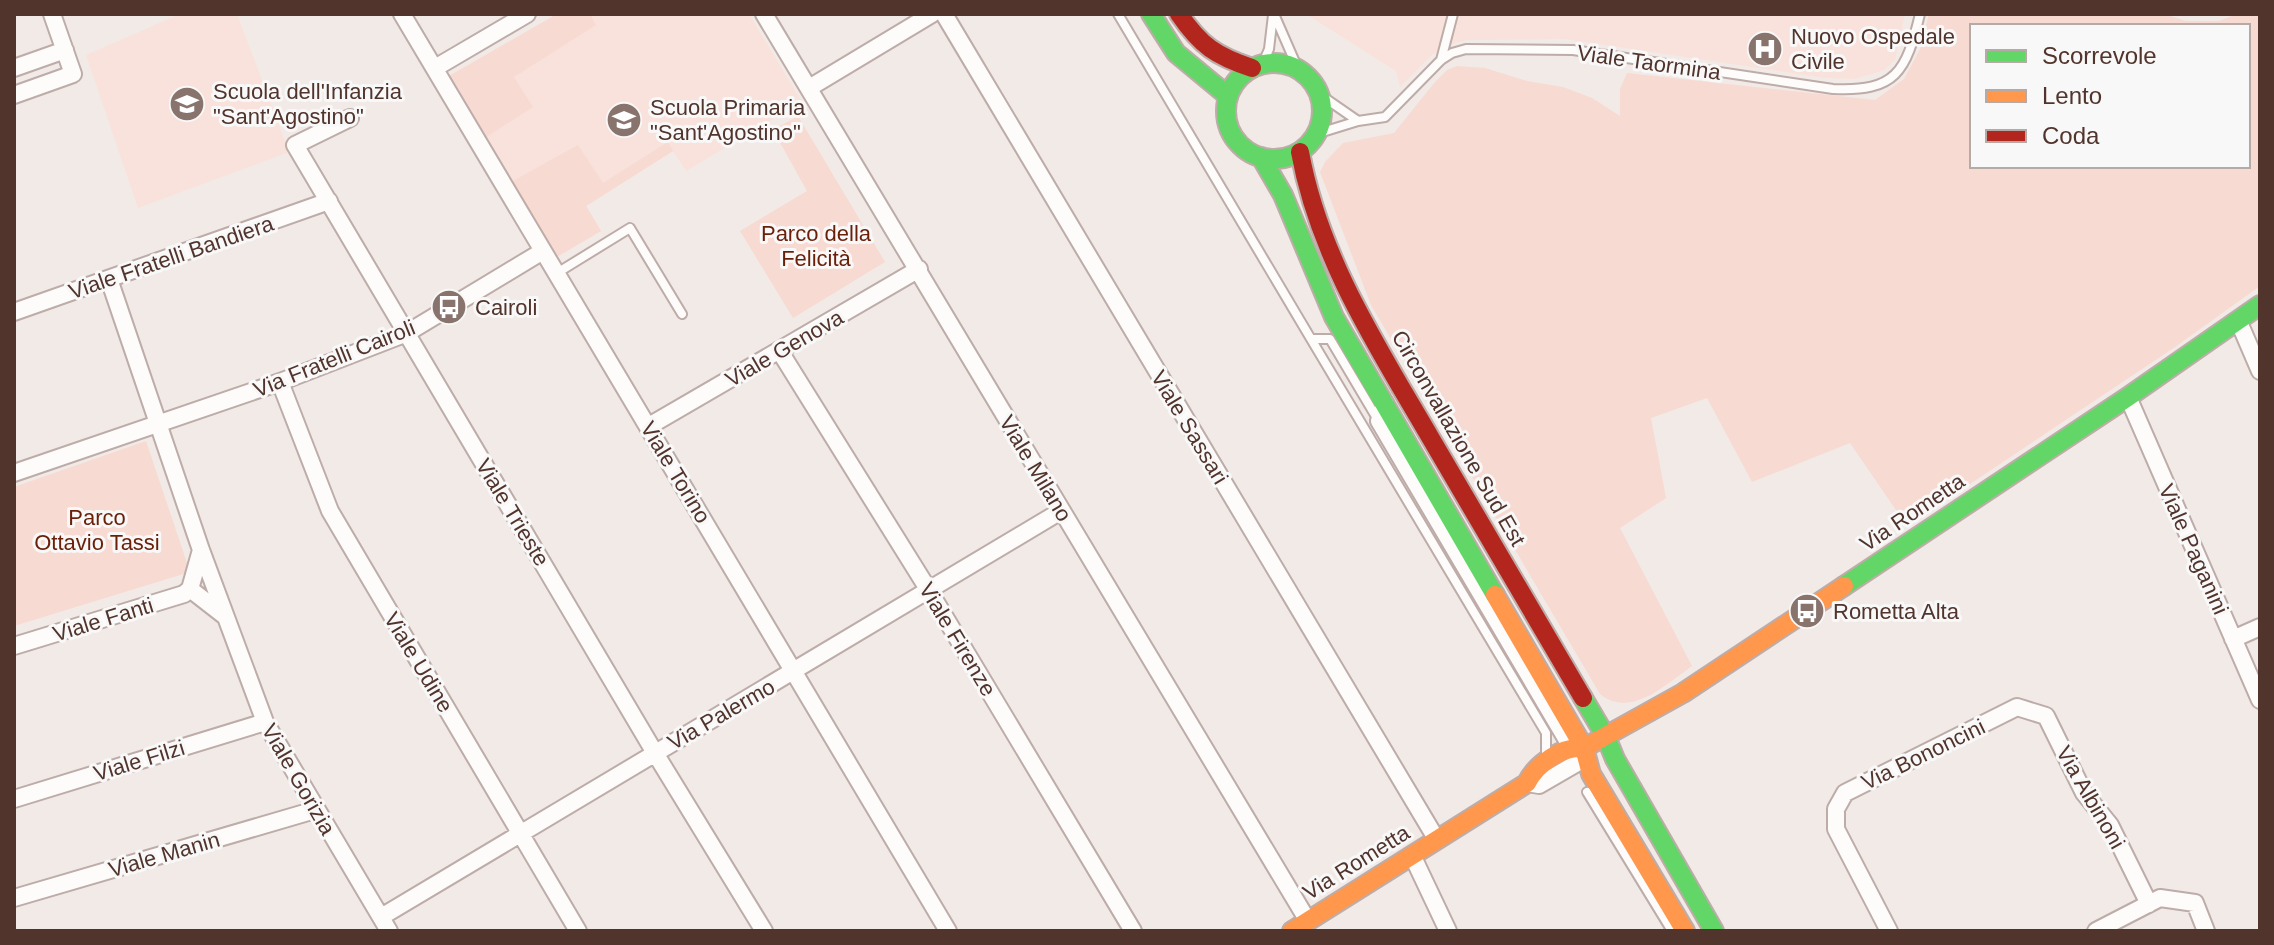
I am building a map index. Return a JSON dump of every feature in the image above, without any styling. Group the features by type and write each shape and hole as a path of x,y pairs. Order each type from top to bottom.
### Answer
{"main road":[{"path":"1151,14 1176,53 1228,96 1237,80 1257,66 1275,62 1298,69 1307,76 1319,94 1322,115 1316,134 1300,152 1274,159 1261,157"},
{"path":"1179,14 1197,41 1209,51 1257,66"},
{"name":"Circonvallazione Sud Est","path":"1228,96 1226,115 1231,134 1243,148 1261,157 1277,181 1332,313 1382,412 1685,931"},
{"name":"Circonvallazione Sud Est","path":"1300,152 1304,183 1335,266 1354,306 1606,737 1615,759 1714,931"},
{"name":"Via Rometta","path":"1292,931 1527,783 1533,771 1544,764 1606,737 1683,693 2128,397 2260,305"}],"street":[{"path":"14,95 73,74 52,14"},
{"name":"Viale Torino","path":"402,14 948,931"},
{"path":"435,68 527,14"},
{"name":"Viale Milano","path":"764,14 1308,921"},
{"path":"809,88 932,14"},
{"name":"Viale Sassari","path":"944,14 1437,840"},
{"path":"14,68 65,50"},
{"name":"Viale Trieste","path":"350,118 295,145 764,931"},
{"name":"Viale Fratelli Bandiera","path":"14,312 329,201"},
{"name":"Via Fratelli Cairoli","path":"14,473 280,382 407,333 543,251"},
{"name":"Viale Genova","path":"649,426 919,269"},
{"name":"Viale Gorizia","path":"109,279 201,550 265,722 385,924"},
{"path":"2238,320 2260,371"},
{"name":"Viale Firenze","path":"779,350 928,589 1133,931"},
{"name":"Viale Udine","path":"280,382 330,511 578,931"},
{"name":"Viale Paganini","path":"2128,397 2260,700"},
{"name":"Via Palermo","path":"385,924 520,833 1061,511"},
{"path":"201,550 190,589 227,618"},
{"name":"Viale Fanti","path":"14,646 184,594 190,589"},
{"path":"2233,639 2260,627"},
{"name":"Via Bononcini","path":"1889,931 1836,829 1836,809 1845,793 2017,707"},
{"name":"Via Albinoni","path":"2017,707 2046,716 2084,793 2110,825 2149,904"},
{"name":"Viale Filzi","path":"14,799 265,722"},
{"name":"Via Rometta","path":"1527,783 1539,785 1577,763 1578,747"},
{"name":"Viale Manin","path":"14,898 315,810"},
{"path":"1412,855 1448,931"},
{"path":"2096,931 2160,898 2195,903 2206,931"}],"lane":[{"path":"1118,14 1546,733 1544,764"},
{"path":"1257,66 1269,49 1274,14"},
{"path":"1274,14 1298,69"},
{"path":"1441,60 1453,14"},
{"name":"Viale Taormina","path":"1316,134 1358,121 1385,117 1441,60 1466,49 1573,50 1817,87 1854,90 1876,87 1900,71 1912,45 1920,14"},
{"path":"1319,94 1358,121"},
{"path":"556,274 630,228 682,314"},
{"path":"1311,339 1330,339 1382,412"},
{"path":"1587,792 1672,931"}],"shaded area":[{"name":"Scuola dell'Infanzia \"Sant'Agostino\"","path":"180,14 237,14 289,152 138,208 86,55"},
{"name":"Scuola Primaria \"Sant'Agostino\"","path":"557,14 749,14 802,102 686,171 673,151 586,206 601,231 555,258 449,76"},
{"name":"Nuovo Ospedale Civile","path":"1306,14 1905,14 1895,60 1884,70 1855,79 1825,78 1565,39 1466,40 1433,54 1400,87 1396,71"}],"green space":[{"path":"557,14 590,14 596,25 514,77 533,107 485,138 449,76"},
{"path":"1929,14 2164,14 2186,21 2219,21 2237,14 2260,14 2260,286 2175,347 1907,526 1850,443 1752,482 1707,398 1651,418 1666,498 1620,528 1692,666 1648,696 1624,703 1612,701 1600,694 1371,305 1320,172 1343,143 1394,133 1435,82 1447,70 1457,66 1485,68 1527,81 1563,87 1592,98 1620,116 1620,89 1627,73 1875,100 1904,79 1920,49"},
{"name":"Parco della Felicità","path":"798,116 885,262 793,318 740,231 807,191 773,130"},
{"path":"668,142 673,151 586,206 601,231 555,258 511,182 578,145 603,183"},
{"name":"Parco Ottavio Tassi","path":"146,441 190,572 14,626 14,487"}],"traffic: fast":[{"path":"1151,14 1176,53 1228,96"},
{"path":"1274,63 1292,67 1308,77 1318,93 1322,111 1318,129 1308,145 1292,155 1274,159 1256,155 1240,145 1230,129 1226,111 1230,93 1240,77 1256,67 1274,63"},
{"path":"1261,157 1283,195 1334,317 1495,595"},
{"path":"1844,586 2260,305"},
{"path":"1583,698 1714,931"}],"traffic: slow":[{"path":"1292,931 1527,783 1537,769 1551,758 1568,750 1584,748 1683,693 1844,586"},
{"path":"1495,595 1584,748 1591,774 1685,931"}],"traffic: jam":[{"path":"1179,14 1210,48 1252,68"},
{"path":"1300,152 1321,228 1352,300 1583,698"}],"place":[{"name":"Nuovo Ospedale Civile","path":"1765,49"},
{"name":"Scuola dell'Infanzia \"Sant'Agostino\"","path":"187,104"},
{"name":"Scuola Primaria \"Sant'Agostino\"","path":"624,120"},
{"name":"Cairoli","path":"449,307"},
{"name":"Rometta Alta","path":"1807,611"}]}
